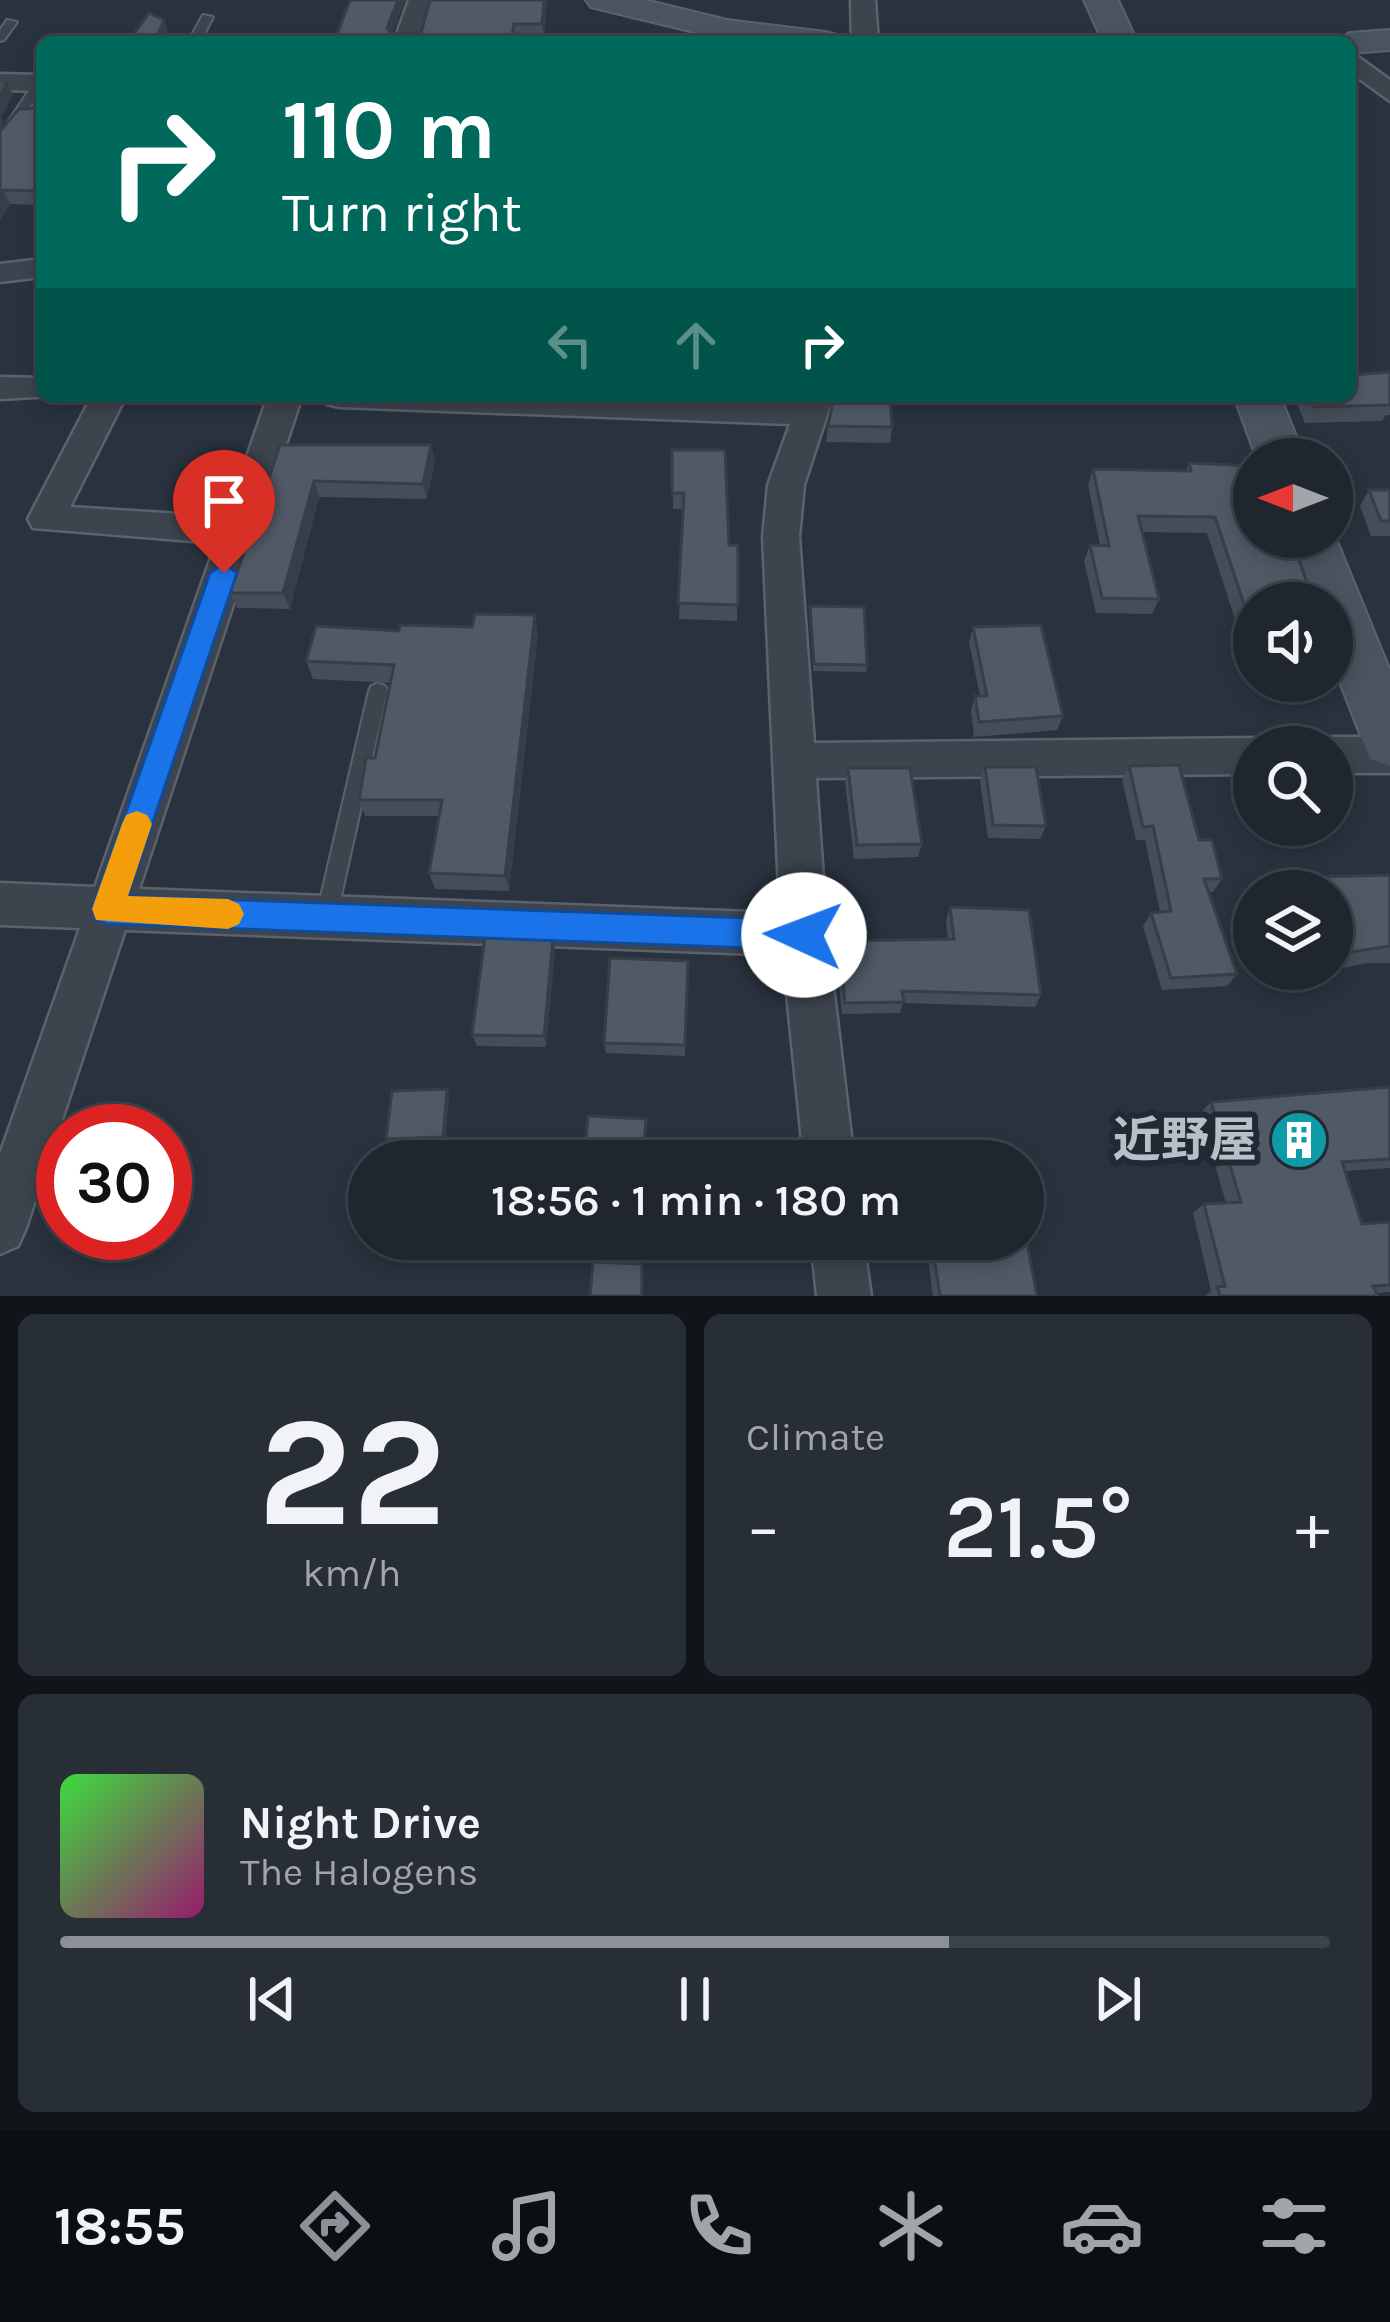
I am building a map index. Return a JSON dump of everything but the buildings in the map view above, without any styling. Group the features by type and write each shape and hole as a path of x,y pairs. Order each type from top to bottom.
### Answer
{"main road":[{"path":"603,0 727,30 776,36"},
{"path":"1101,0 1117,36"},
{"path":"1356,43 1390,40"},
{"path":"1259,402 1273,438"},
{"path":"1319,558 1390,742"}],"street":[{"path":"408,36 421,0"},
{"path":"863,0 866,36"},
{"path":"1356,64 1390,93"},
{"path":"0,82 36,83"},
{"path":"0,273 36,269"},
{"path":"0,388 36,389"},
{"path":"106,402 46,519 238,531"},
{"path":"0,1228 283,402"},
{"path":"694,402 813,404 786,484 781,537 804,935 827,1140"},
{"path":"1353,755 1390,754"},
{"path":"794,761 1233,756"},
{"path":"0,904 804,935"},
{"path":"840,1260 844,1296"}],"lane":[{"path":"197,36 207,16"},
{"path":"0,38 10,22"},
{"path":"0,143 36,90"},
{"path":"326,918 378,691"}],"slow traffic":[{"path":"137,824 107,909 228,914"}],"place":[{"name":"近野屋","path":"1299,1140"}],"route":[{"path":"224,573 107,909 804,935"}]}
